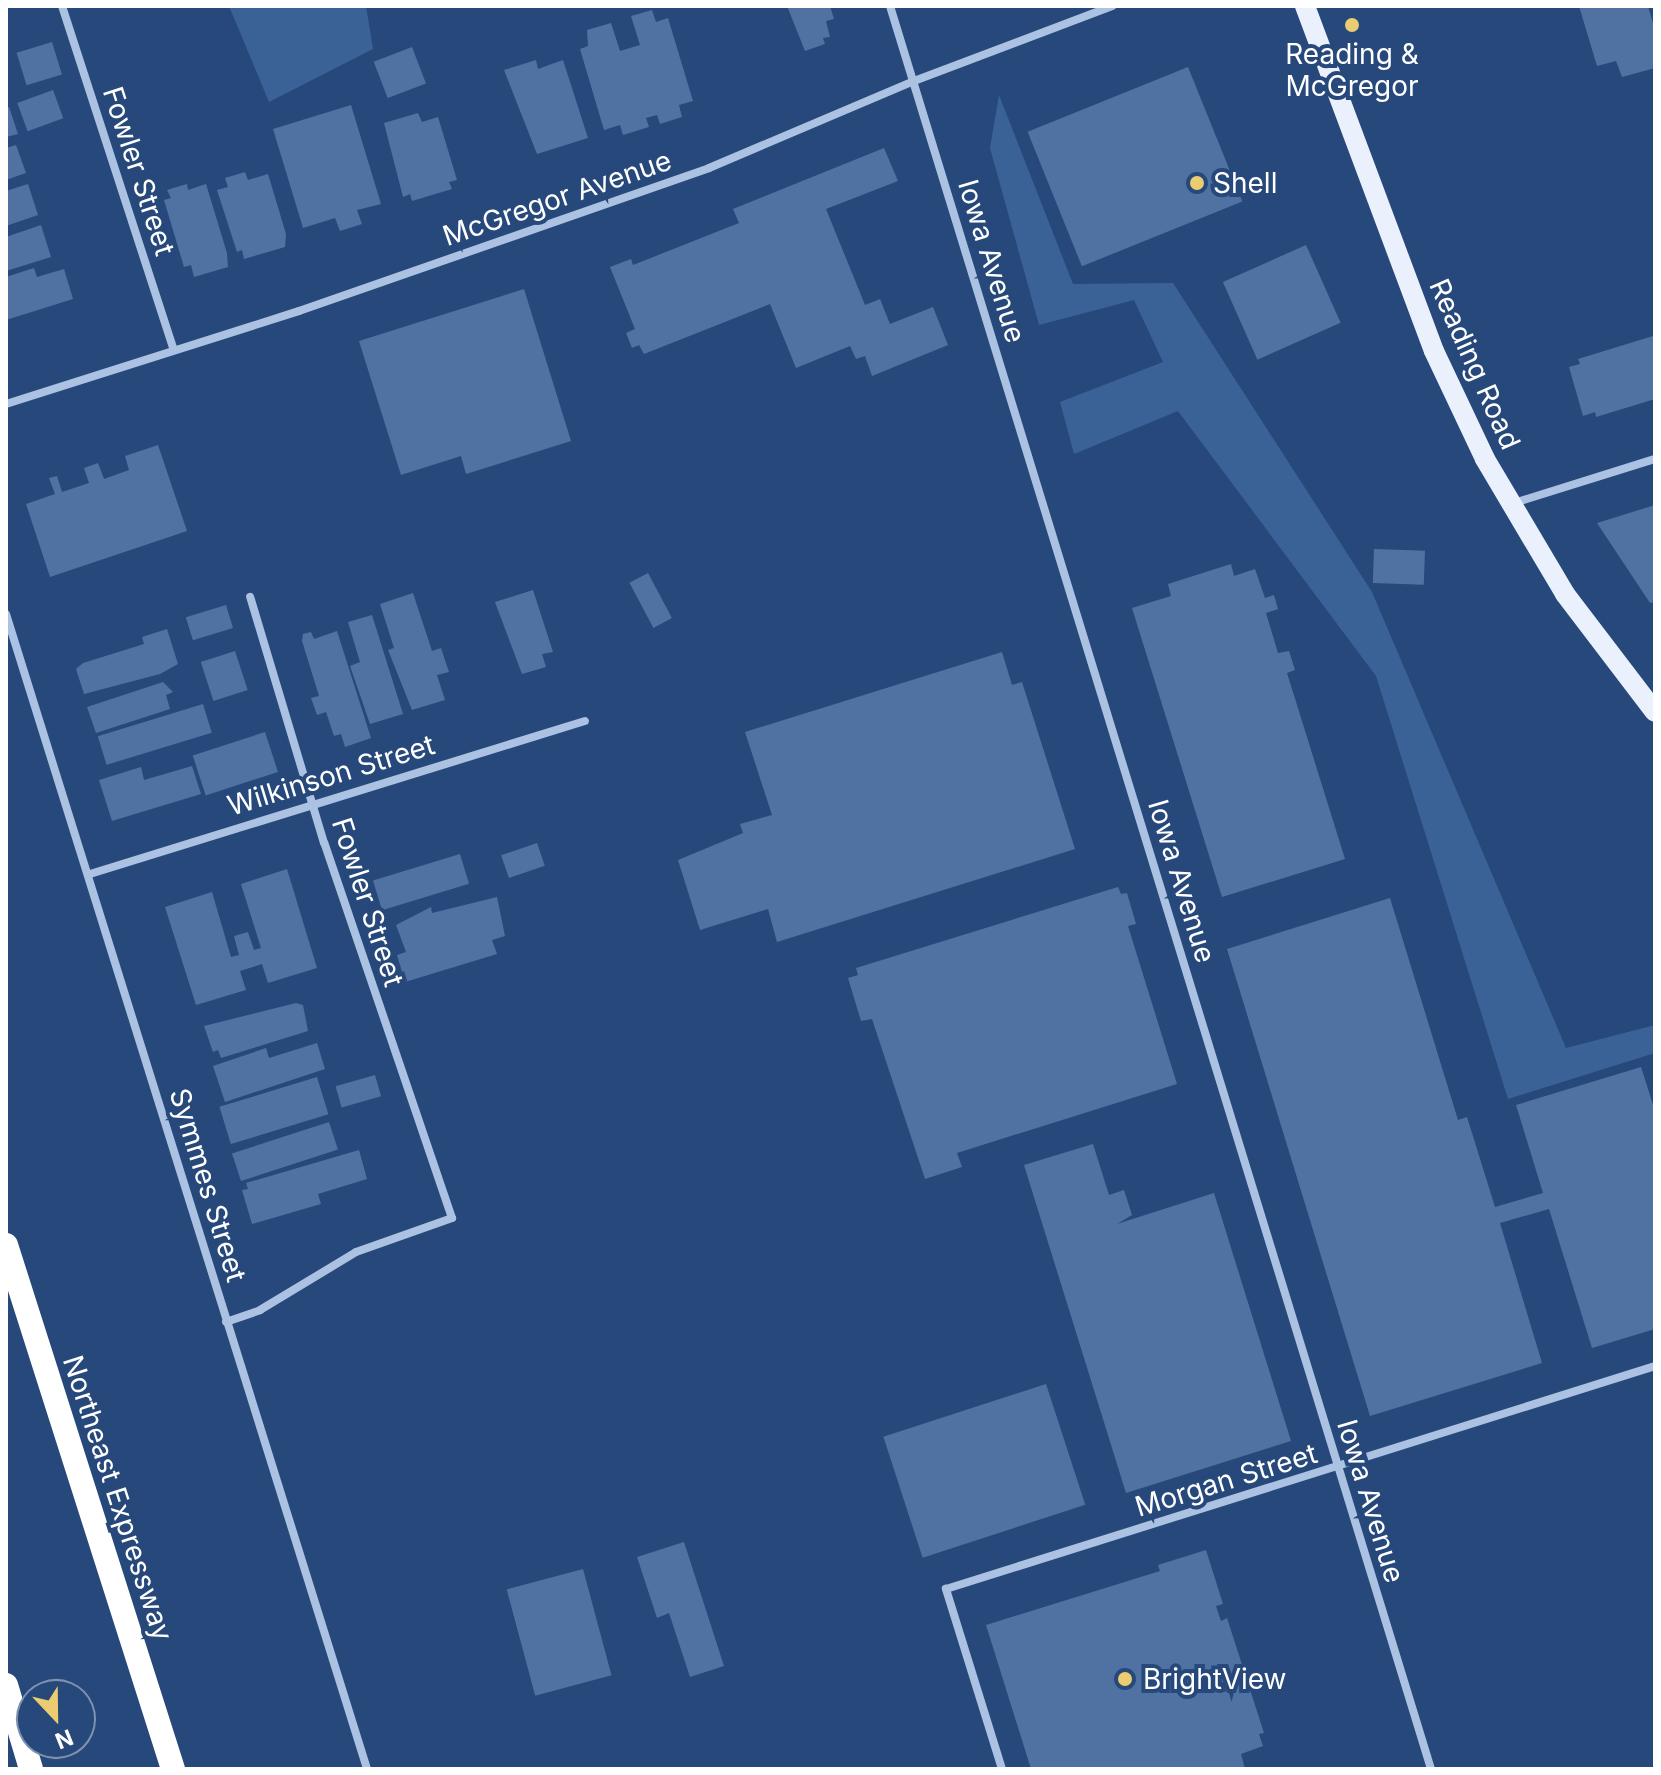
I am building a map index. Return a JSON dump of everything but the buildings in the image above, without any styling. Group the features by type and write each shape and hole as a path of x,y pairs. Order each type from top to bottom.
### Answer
{"highway":[{"name":"Northeast Expressway","path":"6,1245 173,1769"},
{"path":"6,1685 31,1769"}],"main road":[{"name":"Reading Road","path":"1305,6 1434,351 1510,504 1565,594 1655,712"}],"street":[{"name":"Fowler Street","path":"62,6 174,350"},
{"name":"Iowa Avenue","path":"890,6 1431,1769"},
{"name":"McGregor Avenue","path":"6,404 709,168 914,81 1112,6"},
{"path":"1510,504 1655,459"},
{"name":"Fowler Street","path":"226,1322 260,1310 356,1252 452,1218 313,804 250,597"},
{"name":"Symmes Street","path":"6,614 90,874 226,1322 367,1769"},
{"name":"Wilkinson Street","path":"90,874 585,721"},
{"name":"Morgan Street","path":"1002,1769 946,1589 1339,1468 1655,1366"}],"shaded area":[{"path":"229,6 366,6 373,49 269,102"},
{"path":"999,95 1073,284 1173,283 1372,592 1566,1048 1655,1025 1655,1053 1508,1099 1376,676 1178,411 1074,454 1060,402 1163,362 1134,300 1039,325 990,148"}],"place":[{"name":"Reading & McGregor","path":"1352,25"},
{"name":"Shell","path":"1197,183"},
{"name":"BrightView","path":"1125,1679"}]}
